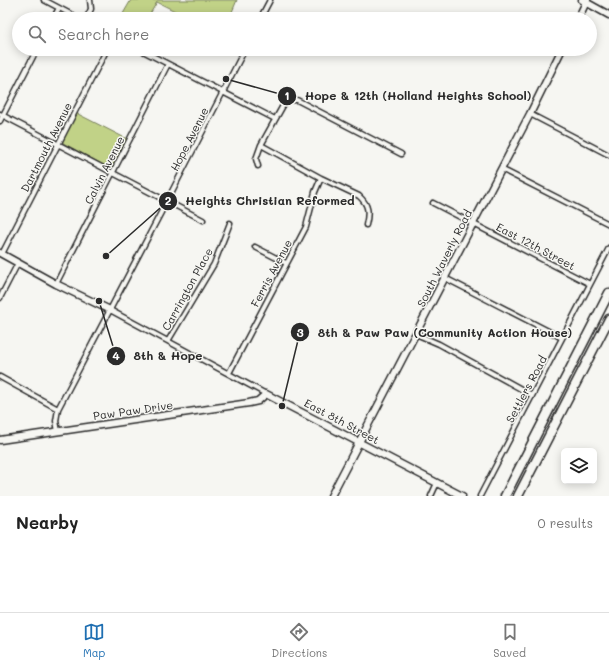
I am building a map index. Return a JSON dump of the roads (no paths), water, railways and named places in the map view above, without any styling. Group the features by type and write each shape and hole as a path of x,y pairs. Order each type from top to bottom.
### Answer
{"highway":[{"path":"505,496 609,293"},
{"path":"518,496 609,319"},
{"path":"552,404 557,408 560,415"}],"street":[{"path":"44,0 67,12"},
{"path":"90,0 91,9 90,12"},
{"path":"264,12 270,0"},
{"path":"581,12 585,1 609,15"},
{"path":"57,12 59,8"},
{"path":"0,121 2,114 33,56"},
{"name":"Dartmouth Avenue","path":"1,253 103,56"},
{"path":"152,56 275,120"},
{"name":"Hope Avenue","path":"58,431 56,416 58,409 241,56"},
{"name":"South Waverly Road","path":"331,496 502,169 559,56"},
{"name":"Calvin Avenue","path":"56,284 168,64"},
{"path":"258,166 256,159 261,145 285,102 289,100 296,100 401,154"},
{"path":"2,114 204,220"},
{"path":"530,114 609,155"},
{"path":"261,145 321,178 359,196 366,204 368,213 366,225"},
{"path":"502,169 609,224"},
{"name":"Ferris Avenue","path":"229,373 306,227 315,192 321,178"},
{"name":"East 12th Street","path":"433,203 590,284"},
{"name":"Carrington Place","path":"168,341 214,264 230,223"},
{"path":"255,247 286,264"},
{"name":"Settlers Road","path":"480,496 609,248"},
{"name":"East 8th Street","path":"1,253 56,284 110,310 266,394 359,441 462,496"},
{"path":"0,298 18,263"},
{"path":"445,278 562,338"},
{"path":"416,334 439,344 532,395"},
{"path":"0,377 58,409"},
{"name":"Paw Paw Drive","path":"0,440 249,403 262,399 266,394"},
{"path":"431,496 438,483"}],"place":[{"name":"Hope & 12th (Holland Heights School)","path":"226,79"},
{"name":"Heights Christian Reformed","path":"106,256"},
{"name":"8th & Hope","path":"99,301"},
{"name":"8th & Paw Paw (Community Action House)","path":"282,406"}]}
